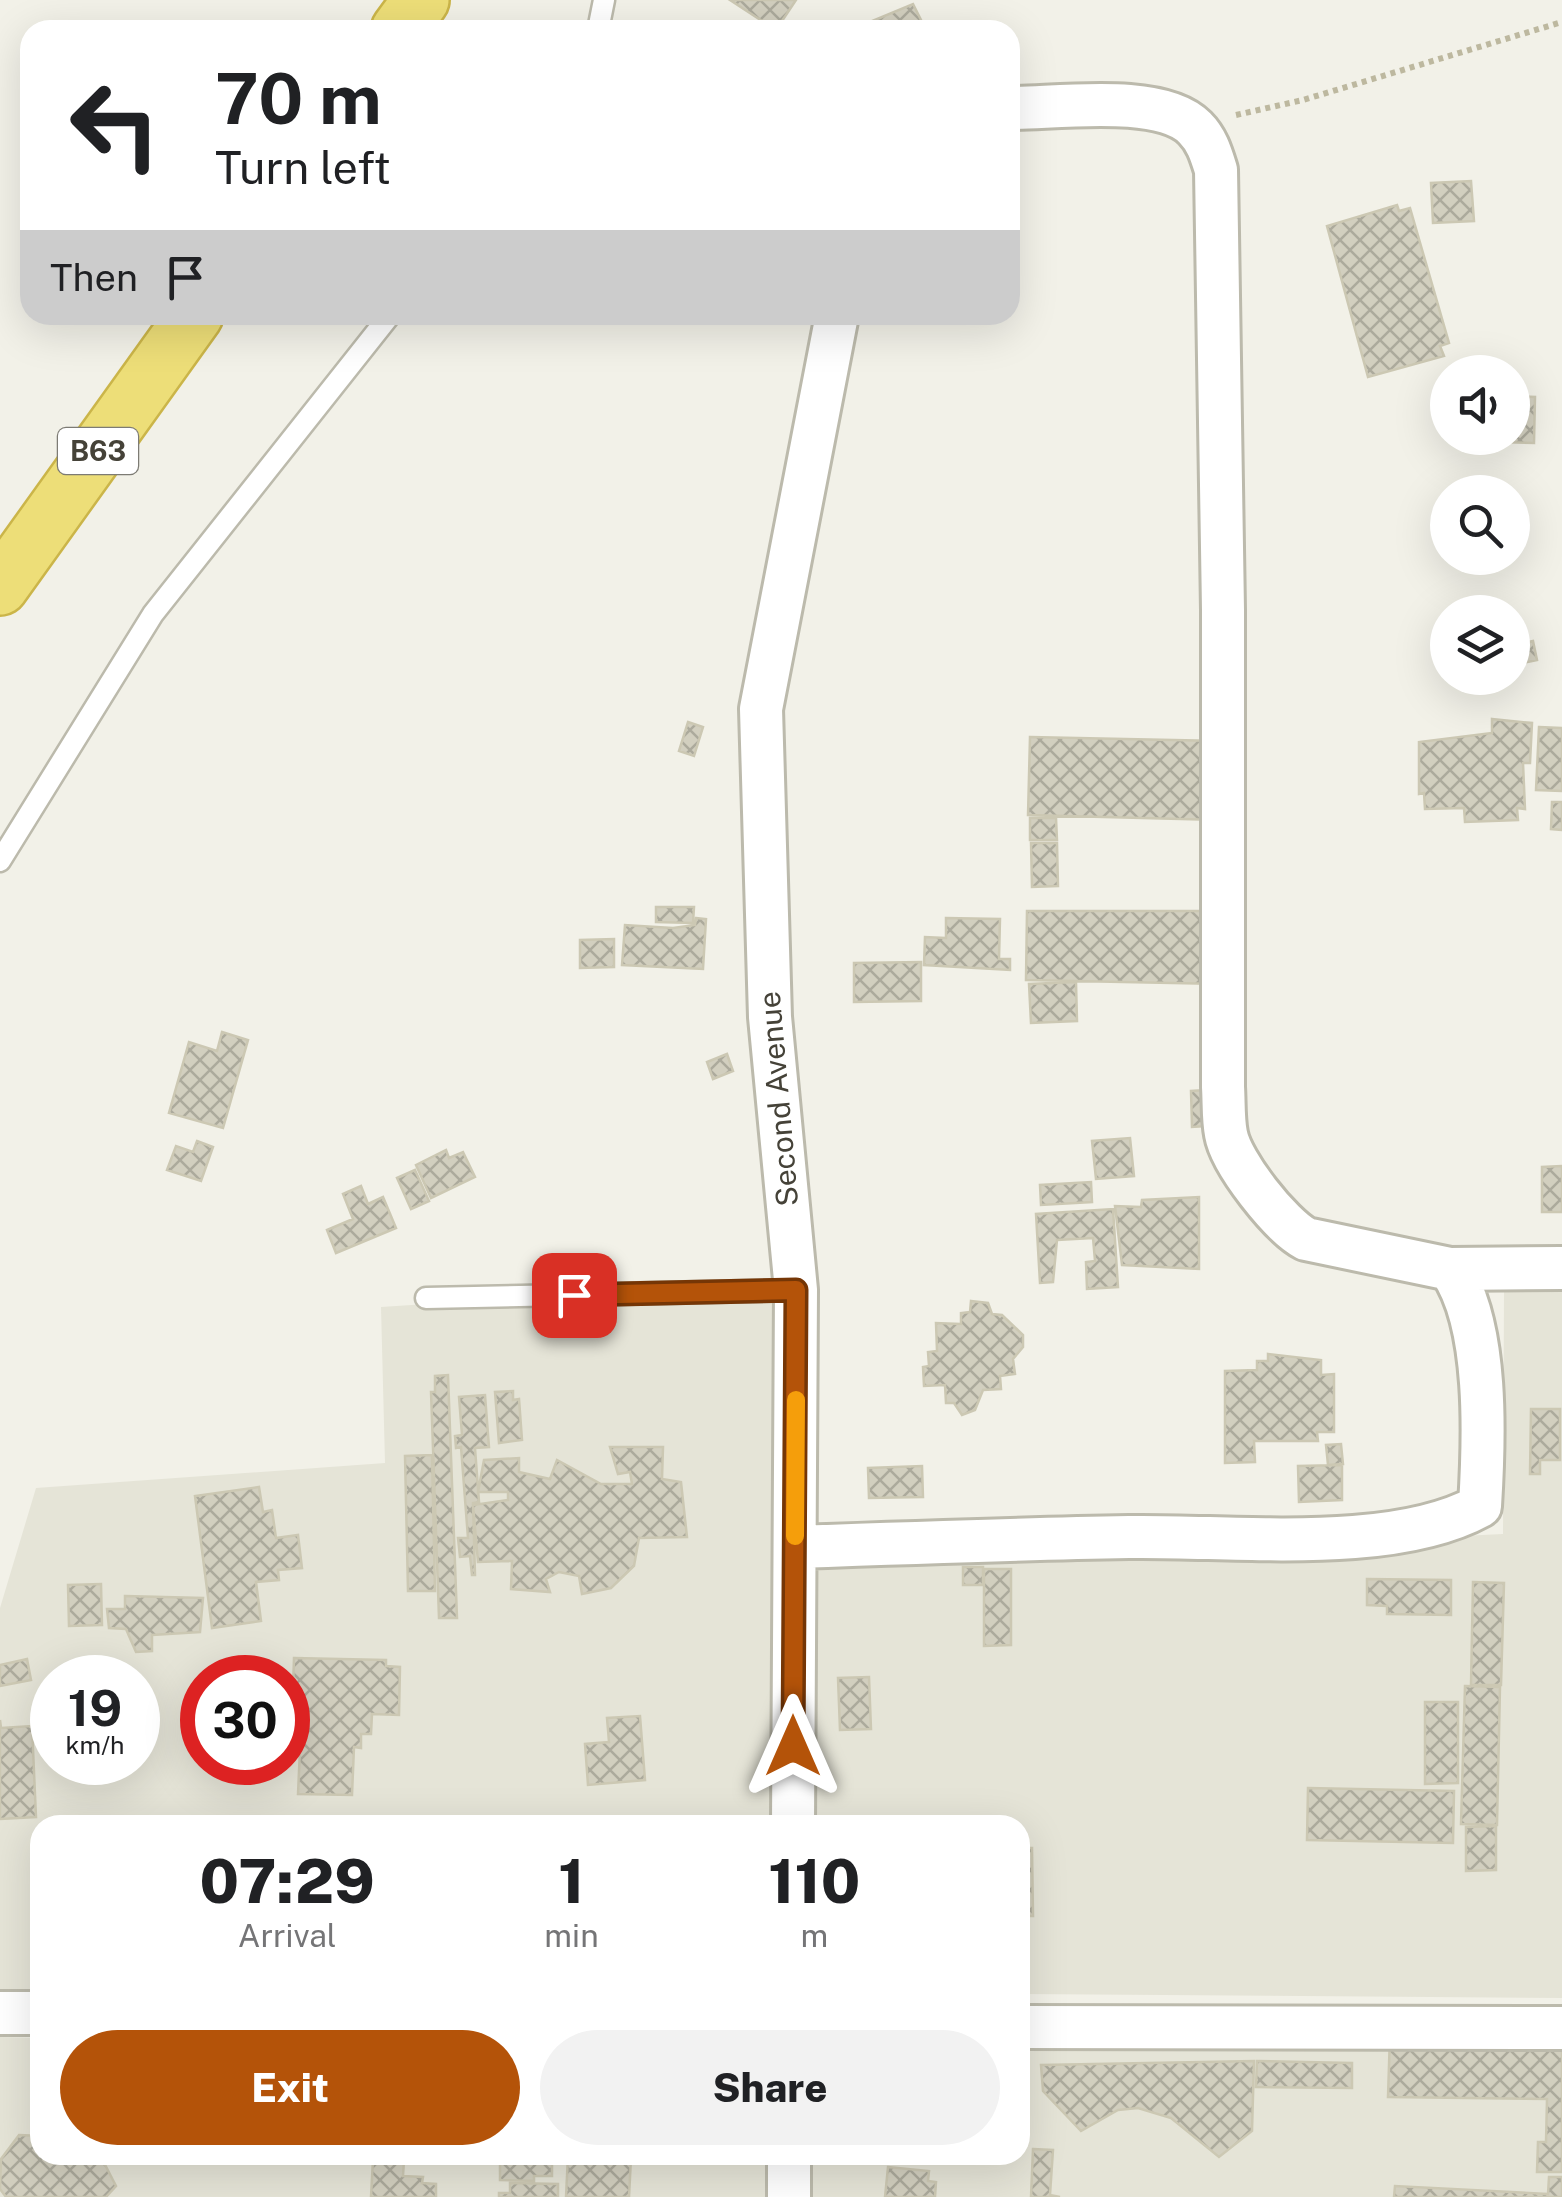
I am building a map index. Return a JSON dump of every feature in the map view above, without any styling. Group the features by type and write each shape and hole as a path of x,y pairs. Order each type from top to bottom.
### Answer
{"highway":[{"name":"B63","path":"0,587 188,325"}],"street":[{"path":"1020,108 1154,107 1193,125 1208,144 1216,170 1226,1137 1238,1162 1292,1231 1334,1245 1450,1269 1562,1268"},
{"name":"Second Avenue","path":"792,1815 796,1290 770,1017 761,710 835,325"},
{"path":"795,1547 1130,1537 1389,1536 1451,1522 1480,1506 1482,1466 1470,1311 1450,1269"},
{"path":"0,2013 30,2013"},
{"path":"1030,2027 1562,2028"},
{"path":"789,2165 789,2197"}],"lane":[{"path":"0,861 153,614 382,325"},
{"path":"426,1298 796,1290"}],"path":[{"path":"1193,125 1303,100 1562,22"}],"shaded area":[{"path":"777,1281 778,1815 30,1815 30,1997 0,1997 0,1608 36,1488 385,1463 381,1307"},
{"path":"1504,1291 1562,1291 1562,1998 1030,1994 1030,1815 812,1815 815,1567 1503,1534"},
{"path":"1562,2007 1562,2197 804,2197 806,2165 1030,2165 1030,2036"},
{"path":"0,2037 30,2038 30,2165 778,2165 776,2197 0,2197"}],"building":[{"path":"730,0 796,0 783,20 761,20"},
{"path":"913,4 921,20 875,20"},
{"path":"1471,181 1474,221 1433,223 1431,183"},
{"path":"1397,205 1399,211 1410,208 1449,343 1440,346 1444,355 1430,355 1430,360 1368,377 1327,226"},
{"path":"1530,397 1535,397 1534,443 1530,443"},
{"path":"1533,641 1537,660 1530,661"},
{"path":"1492,719 1532,723 1530,763 1523,763 1525,809 1517,808 1518,820 1465,822 1464,808 1425,809 1424,793 1419,794 1419,742 1492,733"},
{"path":"688,722 703,727 694,756 679,751"},
{"path":"1539,727 1562,728 1562,791 1536,790"},
{"path":"1030,737 1220,741 1218,820 1028,815"},
{"path":"1552,802 1562,802 1562,830 1551,829"},
{"path":"1030,818 1056,818 1057,840 1030,840"},
{"path":"1031,843 1057,843 1058,886 1032,887"},
{"path":"656,907 694,907 693,923 656,922"},
{"path":"1027,911 1221,911 1220,984 1026,980"},
{"path":"696,918 706,919 703,969 622,965 625,925 673,928 695,925"},
{"path":"946,918 1000,919 999,959 1010,959 1010,970 924,965 925,937 946,938"},
{"path":"614,939 614,967 580,968 580,940"},
{"path":"921,962 921,1001 854,1002 854,963"},
{"path":"1076,982 1077,1021 1031,1023 1029,984"},
{"path":"222,1032 248,1040 223,1128 169,1113 189,1042 217,1051"},
{"path":"727,1054 733,1071 713,1079 707,1062"},
{"path":"1222,1089 1223,1125 1192,1127 1191,1091"},
{"path":"1130,1138 1134,1176 1096,1179 1092,1141"},
{"path":"197,1141 213,1147 201,1181 167,1170 176,1146 193,1152"},
{"path":"446,1150 449,1158 463,1152 475,1177 431,1198 416,1165"},
{"path":"1562,1166 1562,1212 1542,1212 1542,1167"},
{"path":"415,1170 429,1201 411,1209 397,1178"},
{"path":"1091,1182 1092,1202 1041,1205 1040,1185"},
{"path":"361,1186 368,1204 383,1197 396,1228 336,1253 327,1230 353,1219 343,1194"},
{"path":"1199,1197 1199,1269 1122,1265 1115,1206 1141,1207 1142,1200"},
{"path":"1113,1209 1118,1287 1087,1289 1086,1262 1095,1261 1093,1238 1057,1240 1053,1282 1040,1283 1036,1214"},
{"path":"971,1301 988,1303 992,1314 1002,1315 1023,1335 1023,1347 1013,1359 1015,1374 1000,1376 1001,1389 983,1390 975,1410 962,1415 954,1403 946,1403 945,1385 924,1386 923,1367 929,1366 928,1352 937,1351 936,1323 961,1324 961,1313 970,1312"},
{"path":"1268,1354 1321,1360 1321,1375 1334,1374 1334,1432 1317,1432 1318,1441 1254,1441 1255,1462 1225,1463 1225,1371 1257,1370 1257,1361 1268,1361"},
{"path":"448,1375 457,1618 439,1618 431,1392 435,1392 435,1376"},
{"path":"513,1391 513,1400 519,1399 522,1440 499,1443 495,1392"},
{"path":"485,1395 489,1447 475,1448 479,1502 473,1503 472,1575 470,1556 460,1557 458,1538 468,1538 461,1447 456,1448 455,1436 462,1435 459,1397"},
{"path":"1531,1409 1560,1409 1560,1460 1540,1460 1540,1474 1530,1474"},
{"path":"1341,1444 1343,1464 1328,1465 1326,1445"},
{"path":"610,1447 663,1447 662,1479 681,1482 687,1537 639,1538 634,1566 611,1588 582,1594 579,1576 559,1572 546,1579 550,1592 511,1589 512,1561 478,1562 473,1505 508,1500 508,1492 478,1492 484,1460 519,1458 519,1472 550,1479 557,1460 601,1484 632,1484 630,1472 618,1474"},
{"path":"432,1455 435,1591 408,1591 405,1456"},
{"path":"1342,1465 1342,1500 1299,1502 1298,1466"},
{"path":"922,1466 923,1497 869,1498 868,1468"},
{"path":"259,1487 263,1512 272,1510 276,1538 298,1535 302,1568 278,1570 279,1580 256,1582 261,1621 212,1628 195,1496"},
{"path":"963,1567 983,1567 983,1585 963,1585"},
{"path":"984,1569 1011,1569 1011,1645 984,1646"},
{"path":"1367,1579 1451,1580 1451,1615 1387,1614 1387,1606 1367,1605"},
{"path":"1473,1582 1504,1583 1501,1685 1471,1685"},
{"path":"101,1584 102,1625 69,1626 68,1585"},
{"path":"125,1596 203,1598 200,1632 152,1635 152,1651 136,1652 126,1629 109,1628 107,1609 125,1609"},
{"path":"310,1658 386,1660 386,1666 400,1667 399,1715 372,1714 371,1734 361,1734 361,1748 354,1747 352,1795 298,1794 298,1785 310,1785"},
{"path":"27,1659 30,1680 0,1686 0,1665"},
{"path":"869,1677 871,1729 840,1730 838,1678"},
{"path":"1465,1686 1500,1687 1497,1825 1461,1824"},
{"path":"1425,1702 1458,1702 1458,1783 1425,1784"},
{"path":"640,1716 645,1780 588,1785 585,1744 609,1742 607,1718"},
{"path":"0,1720 1,1728 30,1726 30,1785 35,1785 36,1815 0,1819"},
{"path":"1308,1788 1454,1791 1453,1843 1307,1840"},
{"path":"1496,1826 1496,1870 1466,1871 1466,1827"},
{"path":"1030,1848 1032,1848 1030,1916"},
{"path":"1390,2034 1562,2038 1562,2172 1537,2172 1538,2142 1546,2142 1547,2099 1388,2097"},
{"path":"1254,2061 1252,2131 1219,2157 1171,2118 1138,2108 1118,2110 1081,2131 1043,2091 1041,2065"},
{"path":"1257,2061 1352,2063 1352,2088 1256,2087"},
{"path":"19,2135 30,2136 30,2165 105,2165 116,2186 106,2197 6,2197 0,2189 1,2159"},
{"path":"1033,2149 1053,2150 1050,2195 1060,2197 1031,2197"},
{"path":"373,2165 404,2165 403,2176 423,2177 422,2183 436,2184 436,2197 371,2197"},
{"path":"500,2165 552,2165 552,2176 534,2176 534,2181 500,2180"},
{"path":"568,2165 631,2165 629,2197 566,2197"},
{"path":"888,2167 929,2171 928,2181 936,2182 935,2197 885,2197"},
{"path":"1549,2177 1562,2177 1562,2197 1394,2197 1395,2186 1548,2194"},
{"path":"510,2183 558,2184 558,2197 499,2197 499,2193 510,2193"}],"slow traffic":[{"path":"795,1536 796,1400"}],"route":[{"path":"574,1295 796,1290 793,1746"}]}
